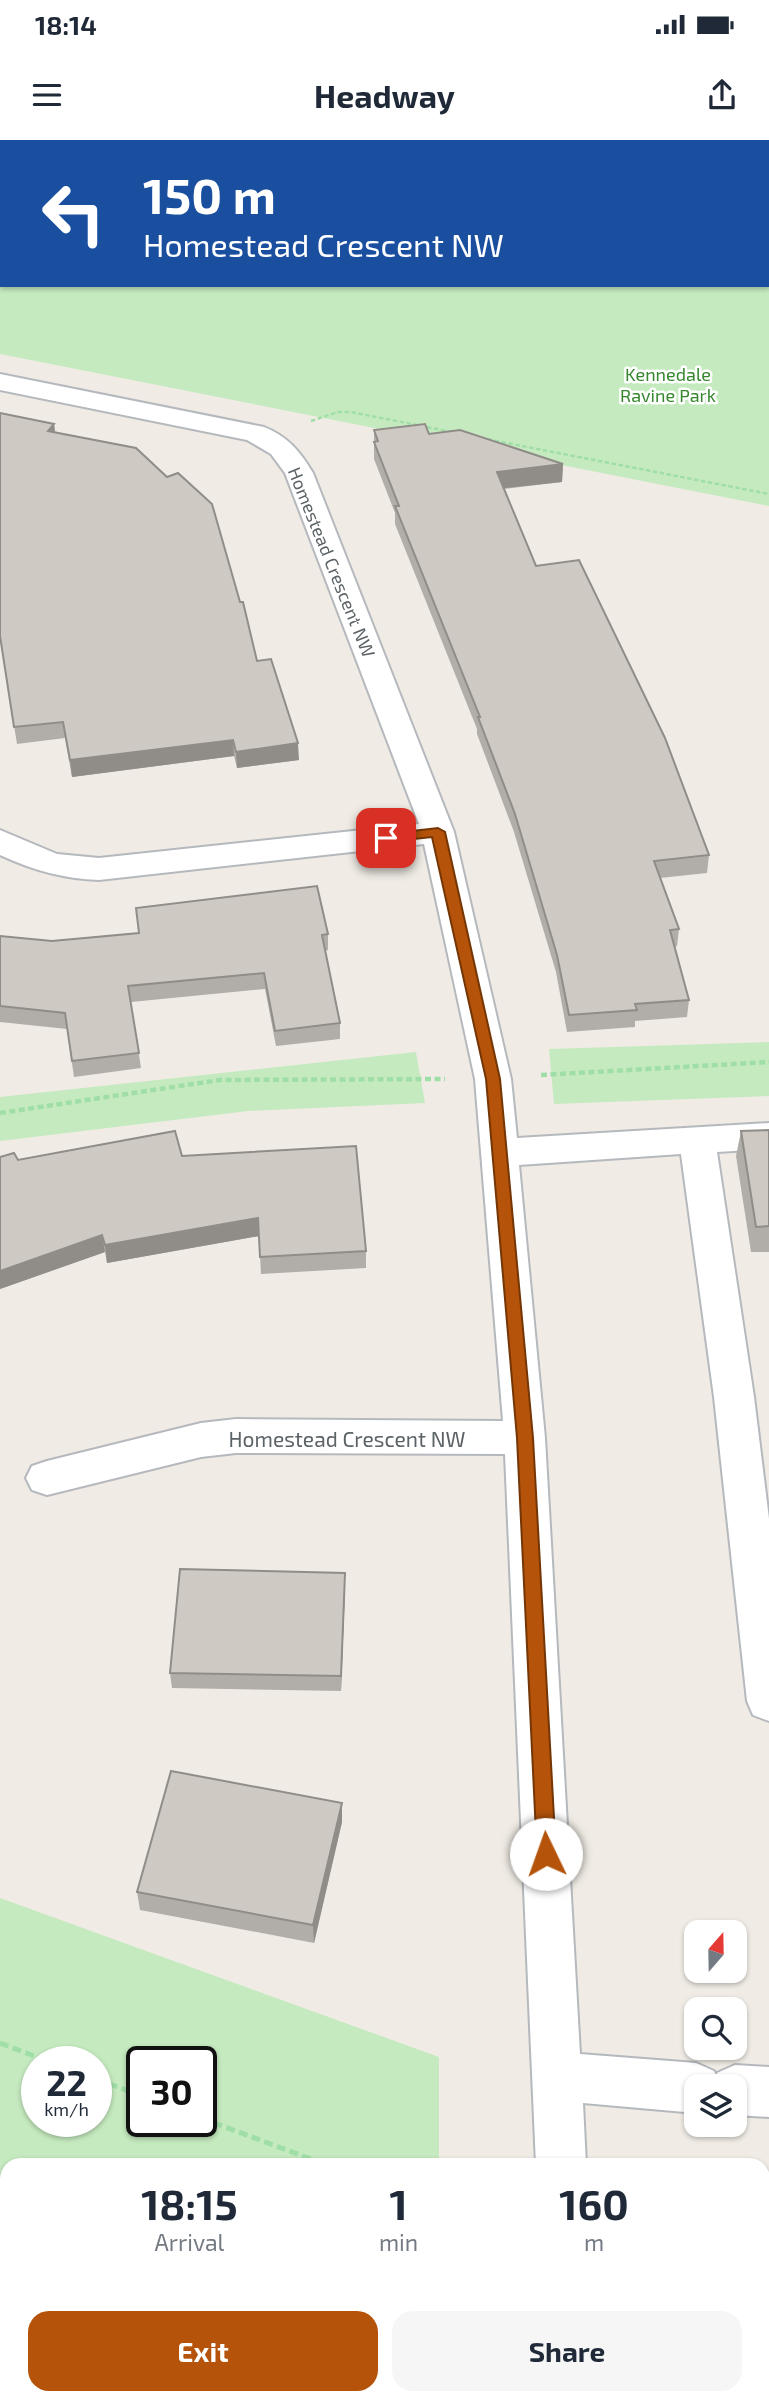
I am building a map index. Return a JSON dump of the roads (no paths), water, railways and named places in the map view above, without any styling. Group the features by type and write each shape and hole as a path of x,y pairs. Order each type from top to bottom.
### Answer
{"street":[{"name":"Homestead Crescent NW","path":"0,382 254,433 274,440 285,450 299,473 438,832 493,1079 525,1438 561,2158"},
{"path":"0,841 36,860 71,869 99,869 438,832"},
{"path":"498,1153 769,1136"},
{"path":"697,1140 734,1397 769,1701"},
{"name":"Homestead Crescent NW","path":"47,1478 201,1440 236,1436 525,1438"},
{"path":"558,2077 684,2087"},
{"path":"747,2091 769,2092"}],"park label":[{"name":"Kennedale Ravine Park","path":"668,384"}]}
